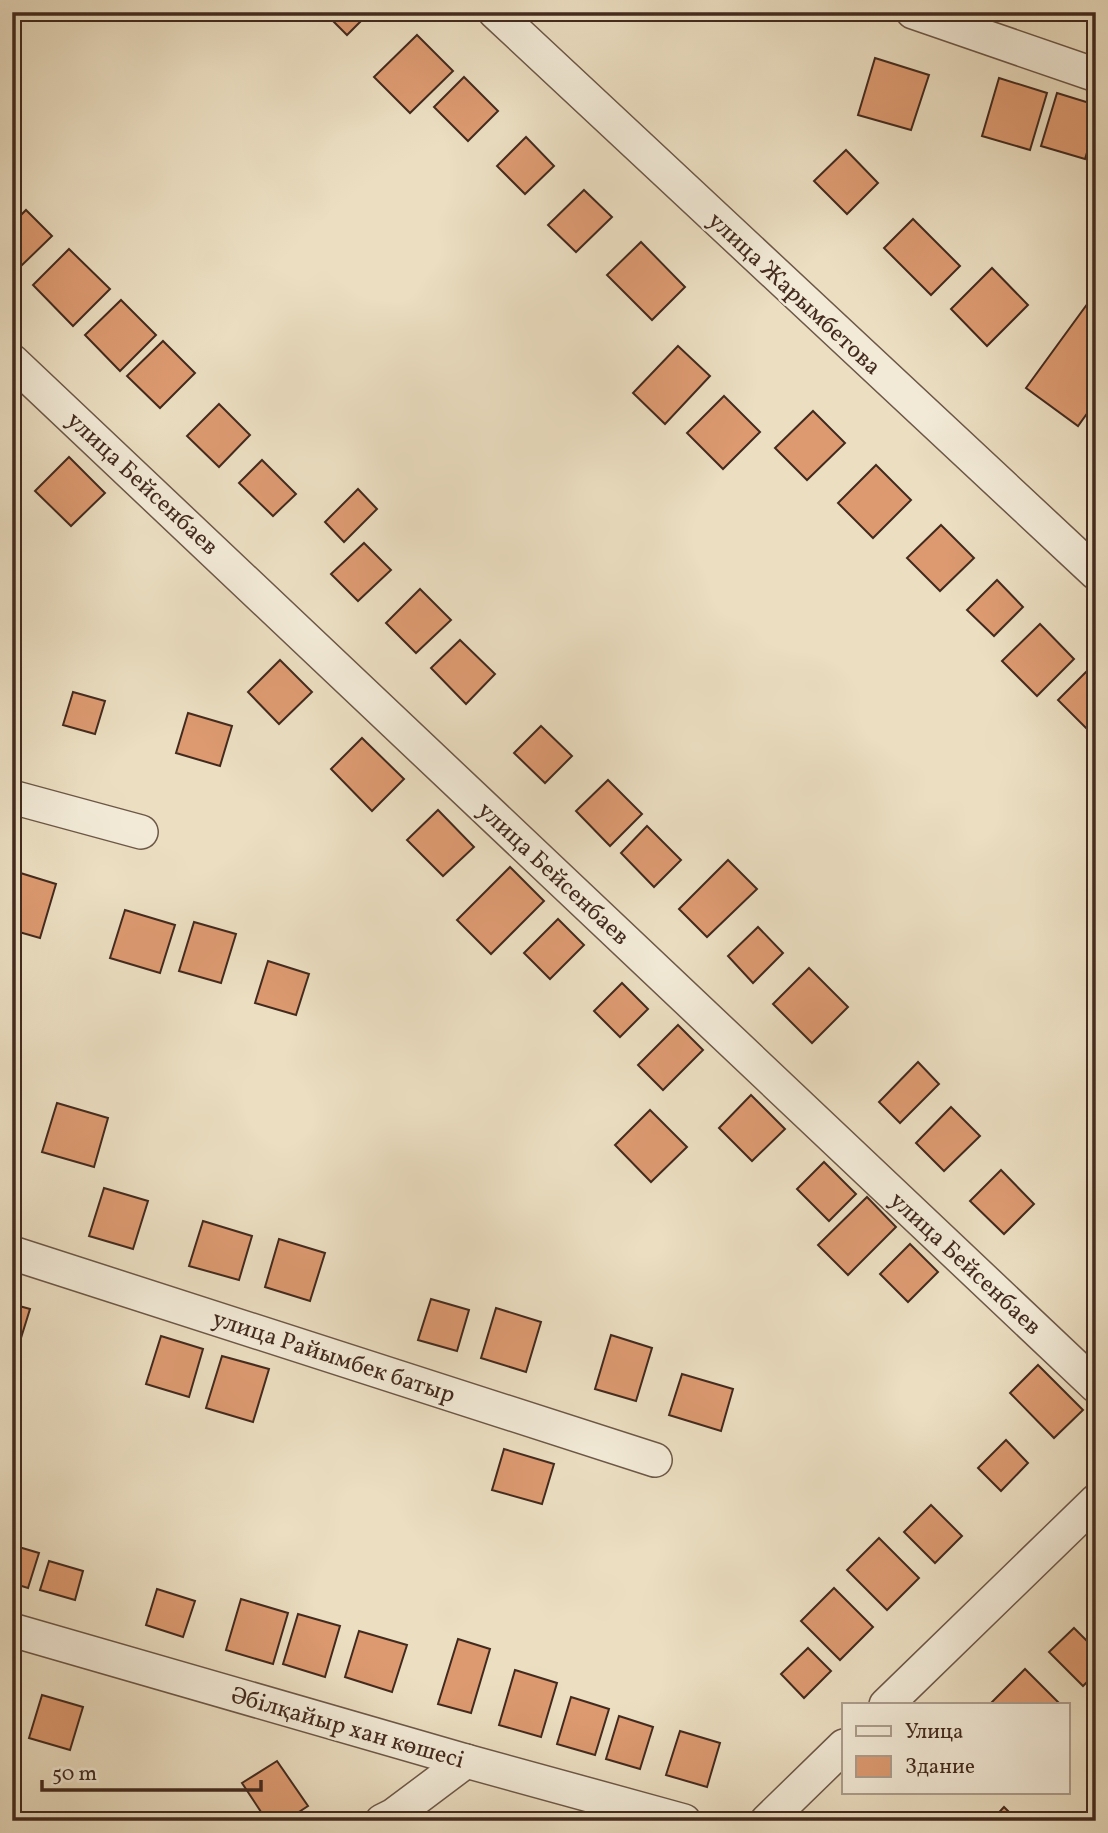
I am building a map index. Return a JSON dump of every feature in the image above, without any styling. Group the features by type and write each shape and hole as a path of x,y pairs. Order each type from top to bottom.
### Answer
{"street":[{"name":"улица Жарымбетова","path":"495,12 1096,573"},
{"path":"913,12 1096,75"},
{"name":"улица Бейсенбаев","path":"12,361 1096,1386"},
{"path":"12,797 141,832"},
{"name":"улица Райымбек батыр","path":"12,1253 655,1460"},
{"path":"888,1703 1096,1501"},
{"name":"Әбілқайыр хан көшесі","path":"12,1630 684,1821"},
{"path":"767,1821 842,1748"},
{"path":"382,1821 466,1761"}],"building":[{"path":"324,12 370,12 347,35"},
{"path":"417,35 453,71 410,113 374,77"},
{"path":"875,58 929,75 911,130 858,115"},
{"path":"464,77 498,111 468,141 434,107"},
{"path":"999,78 1047,93 1030,150 982,136"},
{"path":"1057,93 1096,105 1096,123 1085,159 1041,146"},
{"path":"526,137 554,166 525,194 497,166"},
{"path":"846,150 878,183 847,214 814,181"},
{"path":"584,190 612,217 576,252 548,225"},
{"path":"26,210 52,236 19,268 12,262 12,224"},
{"path":"913,219 960,266 931,295 884,248"},
{"path":"641,242 685,287 652,320 607,275"},
{"path":"69,249 110,289 73,326 33,285"},
{"path":"992,268 1028,305 987,346 951,309"},
{"path":"1096,292 1096,401 1078,426 1026,388"},
{"path":"121,300 156,335 120,371 85,335"},
{"path":"163,341 195,373 160,408 127,376"},
{"path":"678,346 710,376 665,424 633,393"},
{"path":"724,396 760,432 723,469 687,433"},
{"path":"219,404 250,435 219,467 187,436"},
{"path":"813,411 845,443 807,480 775,448"},
{"path":"69,457 105,493 71,526 35,491"},
{"path":"262,460 296,494 273,516 239,483"},
{"path":"876,465 911,500 873,538 838,503"},
{"path":"358,489 377,509 344,542 325,522"},
{"path":"941,525 974,558 940,591 907,558"},
{"path":"364,543 391,570 358,601 331,574"},
{"path":"997,580 1023,607 994,636 967,610"},
{"path":"420,589 451,620 416,653 386,623"},
{"path":"1040,624 1074,659 1037,696 1002,661"},
{"path":"460,640 495,674 466,704 431,668"},
{"path":"280,660 312,692 279,724 248,692"},
{"path":"1091,667 1096,672 1096,731 1092,734 1058,700"},
{"path":"73,692 105,701 95,734 63,725"},
{"path":"188,713 232,726 220,766 176,753"},
{"path":"541,726 572,756 545,783 514,753"},
{"path":"362,738 404,779 372,811 331,769"},
{"path":"608,780 642,814 610,846 576,811"},
{"path":"438,810 474,847 443,876 407,840"},
{"path":"647,826 681,860 654,887 621,853"},
{"path":"728,860 757,889 707,937 679,909"},
{"path":"510,867 544,901 491,954 457,920"},
{"path":"14,871 56,884 40,938 12,930"},
{"path":"125,910 175,925 160,973 110,958"},
{"path":"558,919 584,945 550,979 524,953"},
{"path":"194,922 236,934 221,983 179,971"},
{"path":"758,927 783,953 753,983 728,956"},
{"path":"268,961 309,974 296,1015 255,1003"},
{"path":"809,968 848,1007 812,1043 773,1004"},
{"path":"622,983 648,1009 620,1037 594,1011"},
{"path":"678,1025 703,1050 663,1090 638,1065"},
{"path":"918,1062 939,1084 900,1123 879,1102"},
{"path":"751,1095 785,1129 752,1161 719,1128"},
{"path":"57,1103 108,1118 94,1167 42,1152"},
{"path":"951,1107 980,1136 944,1171 916,1143"},
{"path":"650,1110 687,1147 651,1182 615,1145"},
{"path":"824,1162 856,1194 829,1221 797,1189"},
{"path":"1001,1170 1034,1204 1004,1234 970,1201"},
{"path":"104,1188 148,1201 133,1249 89,1236"},
{"path":"867,1197 896,1227 848,1275 818,1245"},
{"path":"203,1221 252,1236 239,1280 189,1266"},
{"path":"279,1239 325,1253 310,1301 265,1287"},
{"path":"910,1244 938,1272 908,1302 880,1274"},
{"path":"431,1299 469,1310 457,1351 418,1340"},
{"path":"12,1304 30,1309 16,1354 12,1353"},
{"path":"496,1308 541,1322 526,1372 481,1358"},
{"path":"611,1335 652,1348 636,1401 595,1389"},
{"path":"161,1336 203,1349 189,1397 146,1384"},
{"path":"222,1356 269,1369 253,1422 206,1408"},
{"path":"1038,1365 1083,1410 1054,1438 1010,1393"},
{"path":"682,1374 733,1389 721,1431 669,1415"},
{"path":"1006,1440 1028,1463 1001,1491 978,1468"},
{"path":"504,1449 554,1464 542,1504 492,1490"},
{"path":"931,1505 962,1536 935,1563 904,1532"},
{"path":"879,1538 919,1578 887,1610 847,1570"},
{"path":"12,1545 39,1553 28,1588 12,1583"},
{"path":"49,1561 83,1571 75,1600 40,1590"},
{"path":"834,1588 873,1627 840,1660 801,1621"},
{"path":"157,1589 195,1601 183,1637 146,1625"},
{"path":"241,1599 288,1613 273,1664 226,1650"},
{"path":"298,1614 340,1626 325,1677 283,1664"},
{"path":"1074,1628 1096,1650 1096,1673 1083,1686 1049,1652"},
{"path":"359,1631 407,1645 392,1692 345,1677"},
{"path":"458,1639 490,1649 471,1713 438,1704"},
{"path":"808,1648 831,1671 804,1698 781,1674"},
{"path":"1025,1669 1059,1703 991,1703"},
{"path":"515,1670 557,1683 541,1737 499,1725"},
{"path":"42,1695 83,1707 70,1750 29,1738"},
{"path":"571,1697 609,1709 595,1755 557,1744"},
{"path":"619,1716 653,1727 640,1769 606,1759"},
{"path":"680,1731 720,1743 707,1787 666,1775"},
{"path":"277,1761 308,1806 285,1821 267,1821 242,1783"},
{"path":"1004,1807 1018,1821 991,1821"}]}
